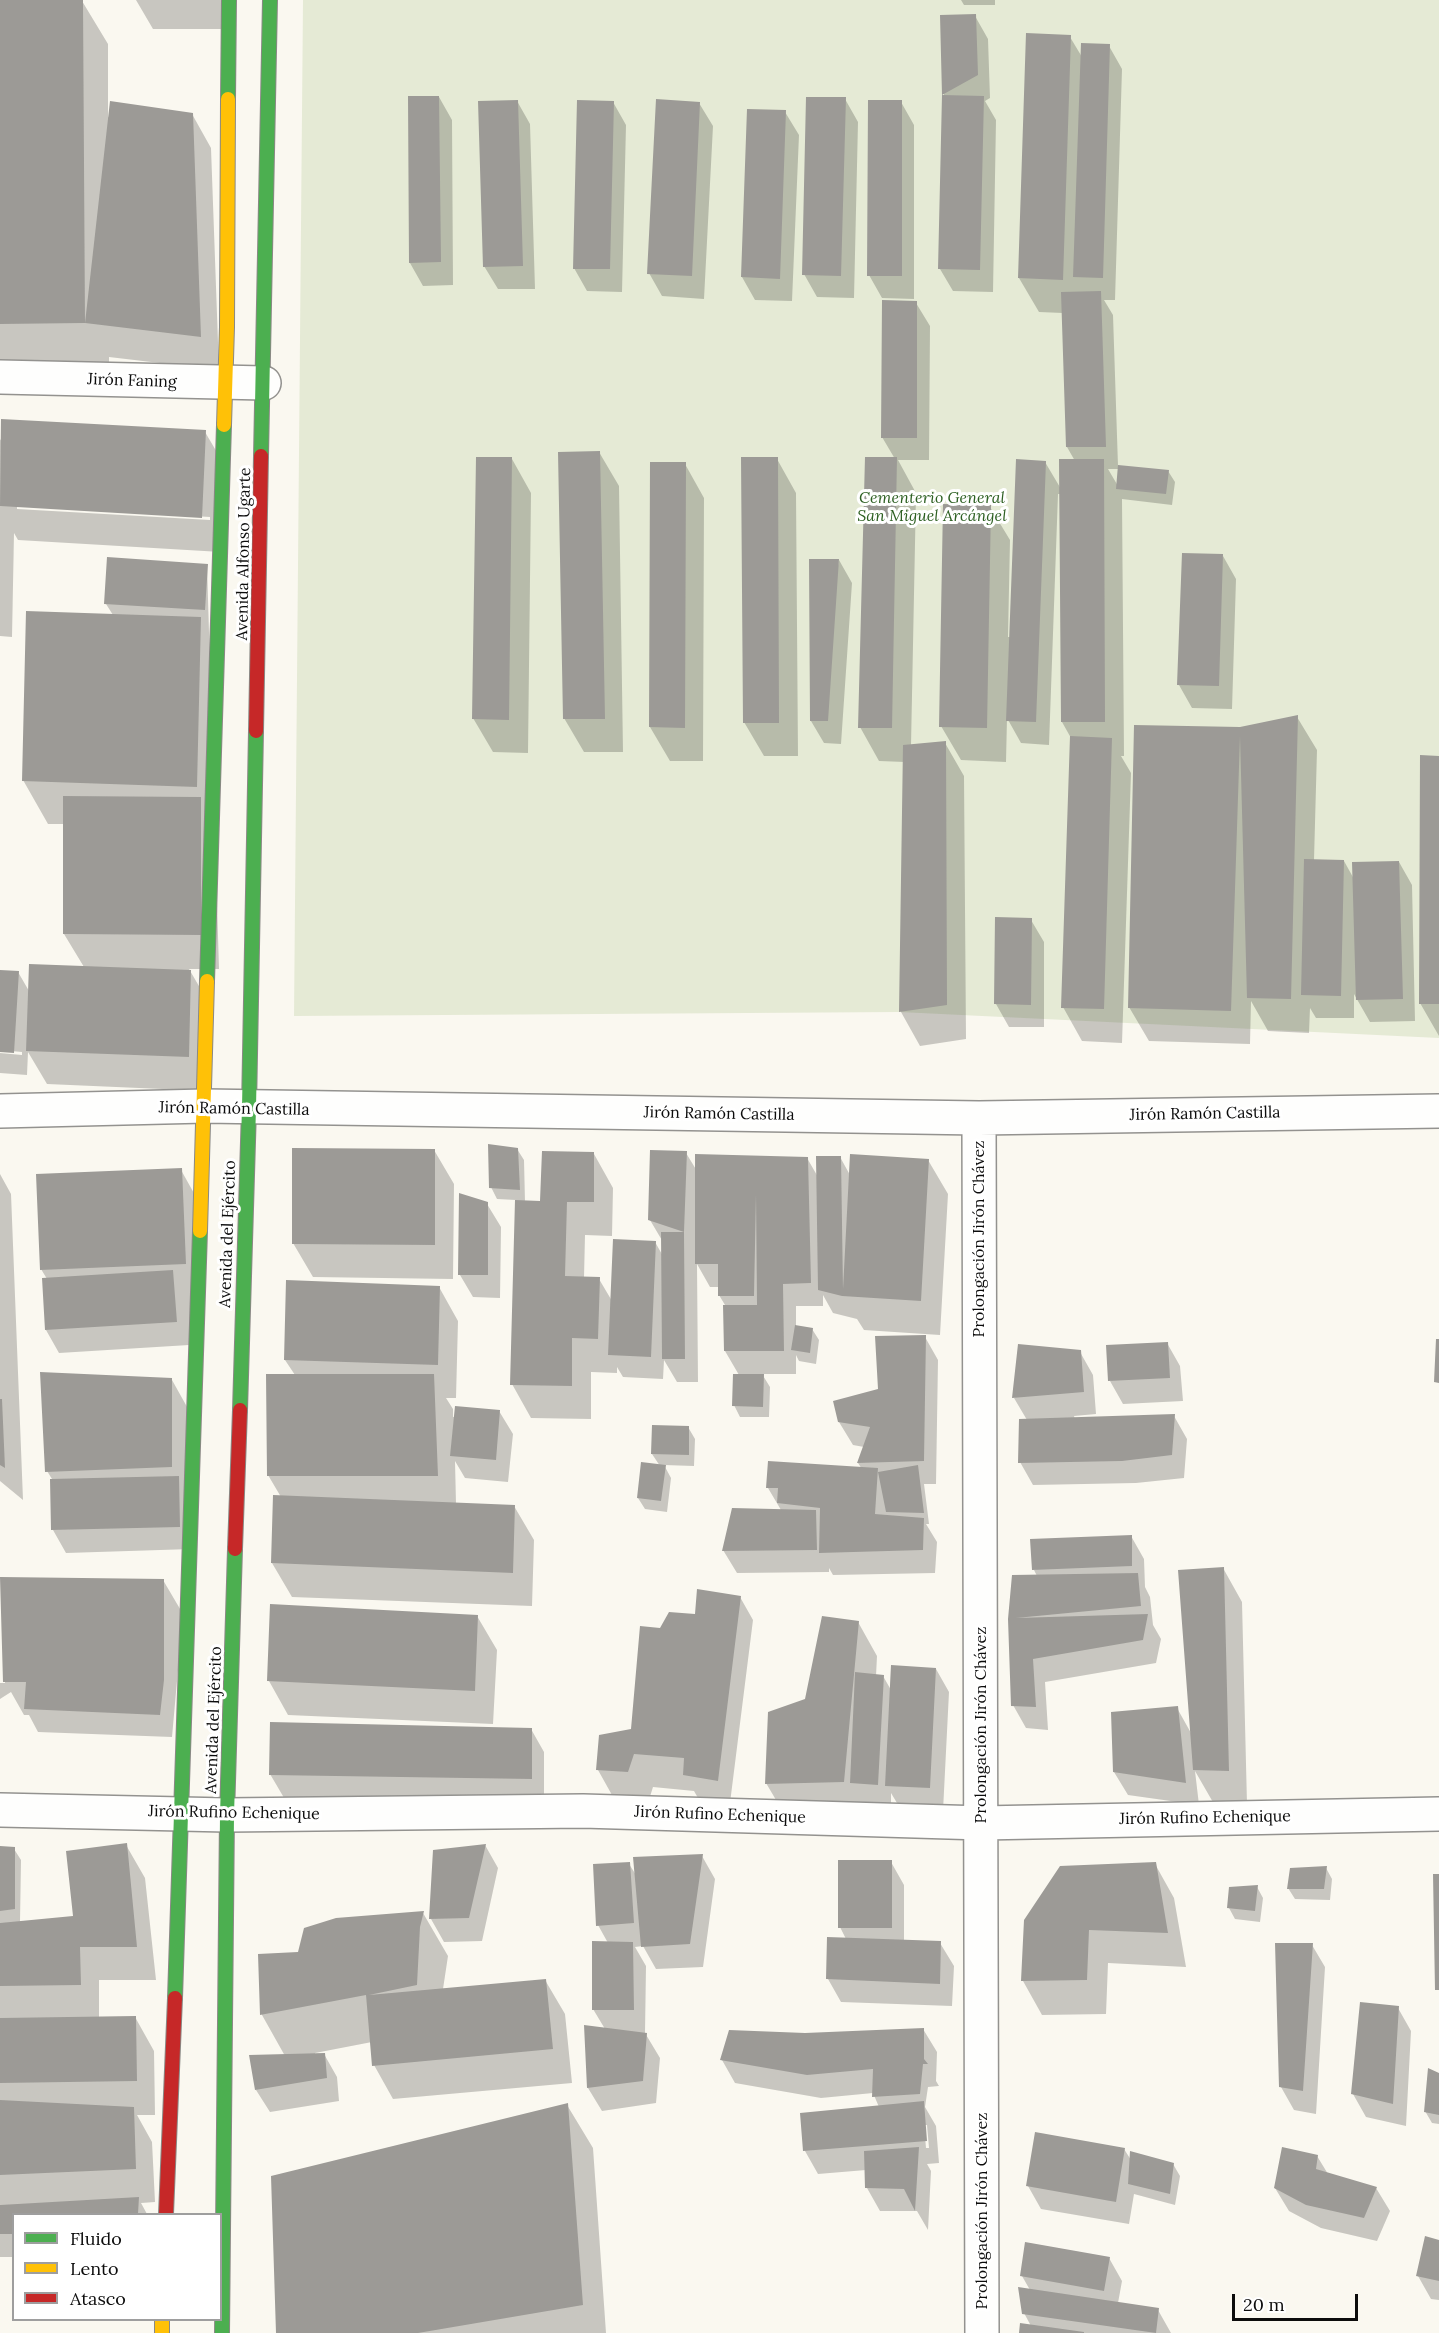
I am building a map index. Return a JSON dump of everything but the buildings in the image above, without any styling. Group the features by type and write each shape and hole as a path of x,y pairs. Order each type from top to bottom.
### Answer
{"main road":[{"name":"Avenida Alfonso Ugarte","path":"205,1106 225,383 229,0"},
{"name":"Avenida Alfonso Ugarte","path":"249,1108 270,0"},
{"name":"Avenida del Ejército","path":"166,2213 182,1813 205,1106"},
{"name":"Avenida del Ejército","path":"222,2333 227,1815 249,1108"}],"street":[{"name":"Jirón Faning","path":"0,377 264,382"},
{"name":"Jirón Ramón Castilla","path":"0,1112 205,1106 979,1118 1439,1111"},
{"name":"Prolongación Jirón Chávez","path":"979,1118 982,2333"},
{"name":"Jirón Rufino Echenique","path":"0,1810 227,1815 583,1811 982,1823 1439,1814"}],"green space":[{"name":"Cementerio General San Miguel Arcángel","path":"303,0 1439,0 1439,1038 899,1012 294,1016"}],"traffic: fast":[{"path":"228,99 229,0"},
{"path":"261,456 270,0"},
{"path":"207,981 224,425"},
{"path":"240,1410 249,1108 256,731"},
{"path":"175,1998 200,1231"},
{"path":"222,2333 227,1815 235,1549"}],"traffic: slow":[{"path":"224,425 228,99"},
{"path":"200,1231 207,981"},
{"path":"162,2321 162,2333"}],"traffic: jam":[{"path":"256,731 261,456"},
{"path":"235,1549 240,1410"},
{"path":"166,2213 175,1998"}]}
